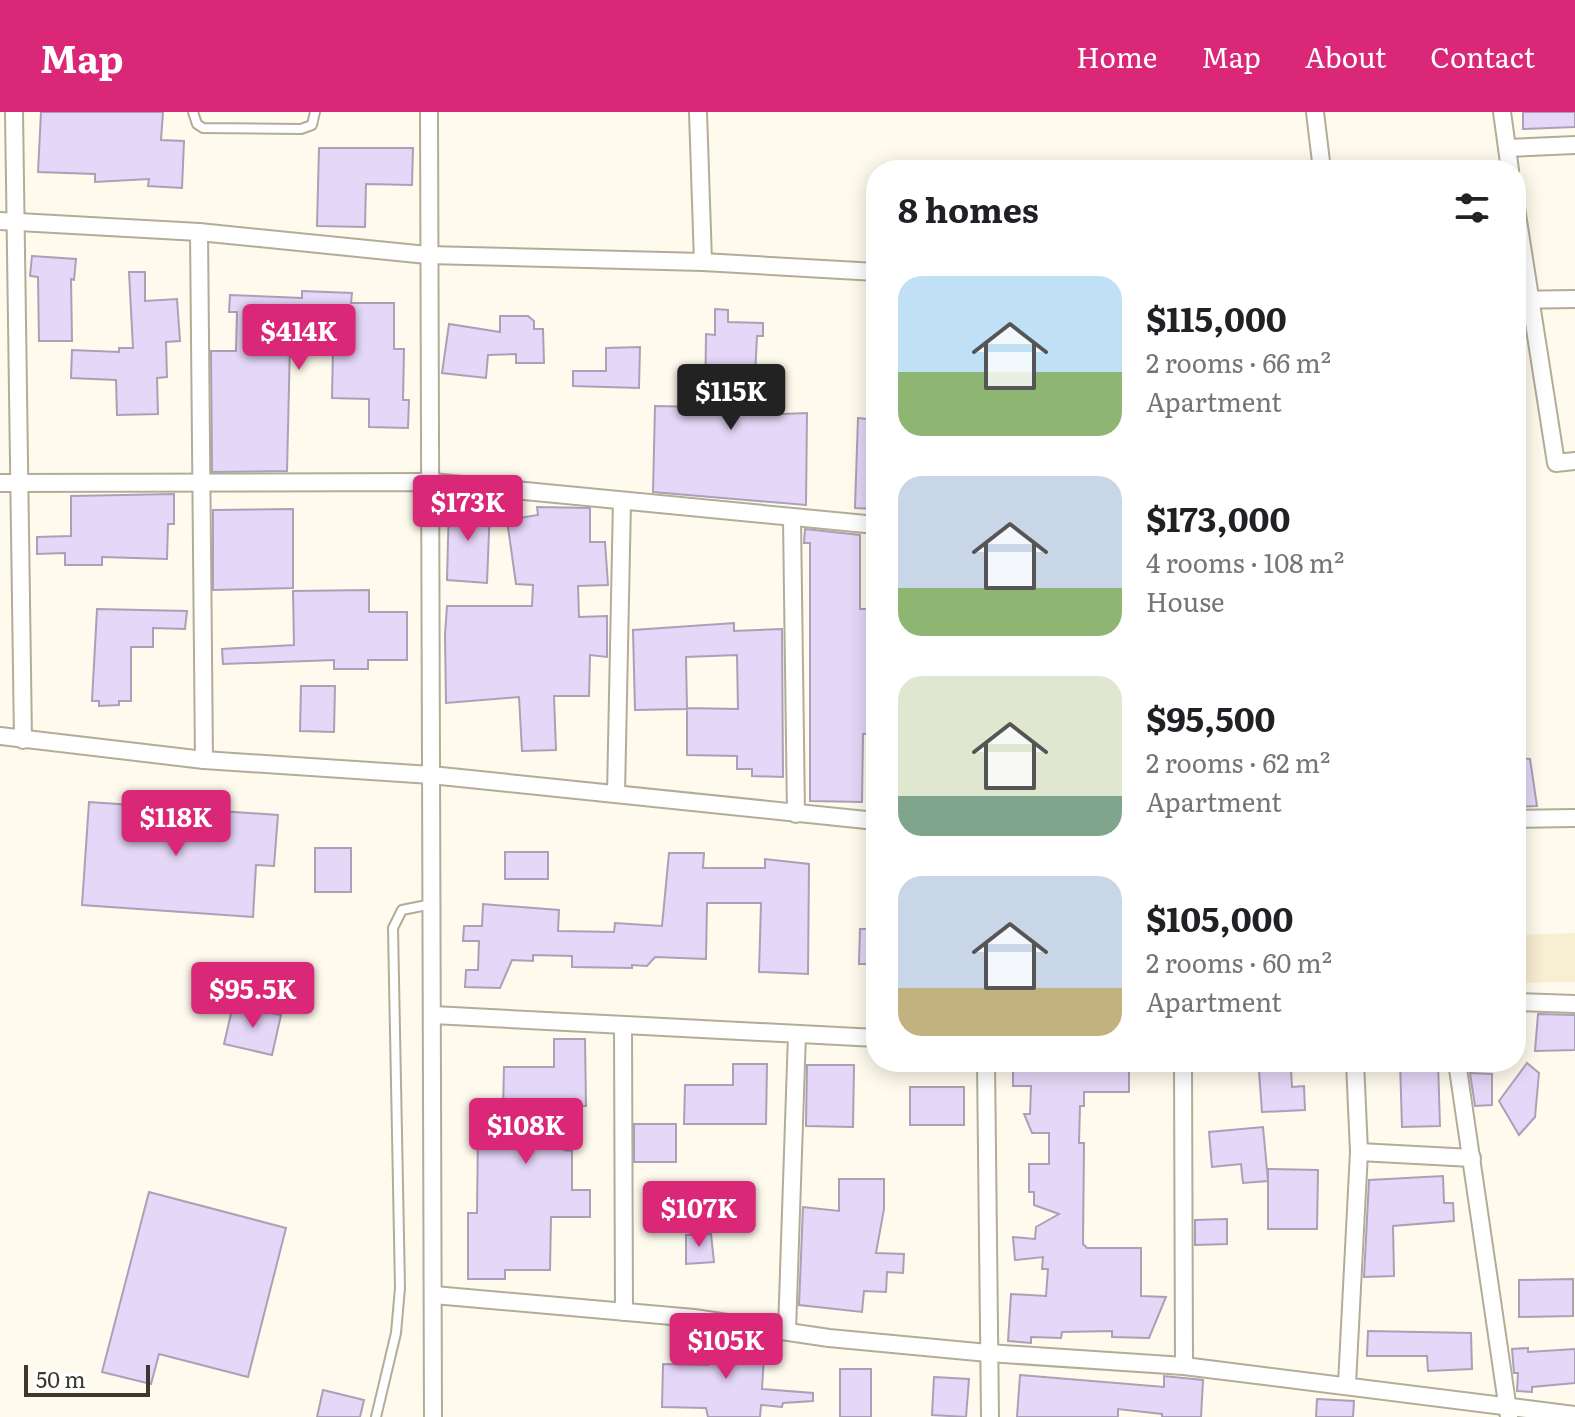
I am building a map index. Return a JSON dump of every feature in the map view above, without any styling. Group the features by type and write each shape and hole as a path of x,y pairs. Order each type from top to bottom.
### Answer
{"street":[{"path":"14,112 8,221 21,482 23,740"},
{"path":"429,112 427,255 432,482 433,1417"},
{"path":"698,112 703,262"},
{"path":"1315,112 1321,160"},
{"path":"1502,112 1509,160"},
{"path":"1507,148 1575,145"},
{"path":"8,221 199,232 427,255 703,262 866,271"},
{"path":"199,232 204,760"},
{"path":"1526,300 1575,299"},
{"path":"1526,315 1556,463 1575,461"},
{"path":"0,483 202,485 432,482 866,524"},
{"path":"616,794 622,501"},
{"path":"792,519 796,814"},
{"path":"0,736 204,760 431,775 866,820"},
{"path":"1526,819 1575,818"},
{"path":"1526,1002 1575,1004"},
{"path":"433,1015 866,1037"},
{"path":"623,1025 624,1312"},
{"path":"787,1331 797,1034"},
{"path":"986,1072 990,1417"},
{"path":"1183,1072 1184,1366"},
{"path":"1347,1384 1359,1152 1355,1072"},
{"path":"1459,1072 1508,1411"},
{"path":"1359,1152 1472,1158"},
{"path":"434,1295 624,1312 988,1353 1184,1366 1347,1384 1508,1411 1575,1415"}],"lane":[{"path":"193,112 197,124 203,128 301,129 312,125 315,112"},
{"path":"376,1417 396,1333 400,1288 393,928 402,910 432,904"}],"shaded area":[{"path":"1575,933 1575,982 1526,983 1526,935"}],"building":[{"path":"41,112 163,112 161,140 184,141 182,188 148,186 149,179 95,182 95,174 38,172"},
{"path":"1523,112 1575,112 1575,127 1523,129"},
{"path":"319,148 413,148 412,185 366,184 365,227 317,226"},
{"path":"32,256 76,259 74,280 71,279 72,341 39,341 38,277 30,276"},
{"path":"129,272 145,272 145,301 177,299 180,341 166,342 167,377 157,378 158,414 117,415 116,380 71,378 72,350 119,352 119,348 133,348"},
{"path":"302,291 352,293 351,303 394,303 394,349 404,349 403,400 409,400 408,428 369,427 369,399 332,398 333,348 290,345 287,471 212,472 211,351 236,351 237,312 229,312 230,295 302,298"},
{"path":"715,309 728,310 728,322 763,323 763,336 757,336 753,415 807,413 806,505 653,492 655,406 705,407 706,334 715,335"},
{"path":"500,316 528,316 534,321 534,329 543,329 544,363 516,363 516,354 488,355 486,378 442,373 449,324 500,332"},
{"path":"640,347 639,388 573,386 573,371 606,371 606,348"},
{"path":"858,418 866,419 866,509 855,508"},
{"path":"174,494 174,524 168,524 167,559 102,557 102,565 65,565 65,553 37,554 37,537 71,536 71,496"},
{"path":"449,504 490,506 487,583 447,580"},
{"path":"537,507 590,508 590,542 605,542 608,585 578,586 579,617 607,616 607,657 590,655 589,696 554,696 556,750 522,751 519,697 446,703 445,635 447,606 532,606 533,585 516,584 507,520 538,515"},
{"path":"293,509 293,588 213,590 213,510"},
{"path":"805,529 860,535 860,609 866,609 866,734 863,734 862,802 810,801 810,543 804,543"},
{"path":"369,590 369,612 407,612 407,660 368,660 368,669 334,669 334,660 223,664 222,649 294,645 293,591"},
{"path":"97,609 187,611 185,629 153,628 153,647 131,647 131,701 119,701 119,705 99,706 99,701 92,701"},
{"path":"734,623 734,631 782,629 783,777 752,776 752,769 737,769 737,756 687,755 687,709 635,710 633,630","holes":["737,655 738,709 687,709 686,657"]},
{"path":"301,686 335,686 334,732 300,731"},
{"path":"1526,759 1530,759 1537,806 1526,807"},
{"path":"89,802 278,815 274,866 256,865 253,917 82,905"},
{"path":"315,848 351,848 351,892 315,892"},
{"path":"505,852 548,852 548,879 505,879"},
{"path":"669,853 704,853 703,868 765,868 765,859 809,864 808,974 759,972 761,903 707,903 706,959 655,957 647,966 632,965 632,968 572,967 572,956 533,955 533,961 512,960 500,988 465,987 466,970 478,970 479,941 463,941 464,926 482,926 483,904 559,910 558,931 614,932 615,923 662,926"},
{"path":"860,929 866,929 866,964 859,964"},
{"path":"233,1005 281,1015 272,1055 224,1044"},
{"path":"1538,1014 1575,1015 1575,1050 1535,1051"},
{"path":"554,1039 585,1039 586,1106 564,1106 564,1150 572,1151 572,1190 590,1190 590,1217 551,1217 550,1270 505,1270 505,1279 468,1279 468,1213 477,1213 478,1132 474,1132 474,1109 503,1109 504,1067 554,1067"},
{"path":"733,1064 767,1064 766,1124 684,1124 685,1085 733,1085"},
{"path":"1526,1064 1539,1073 1535,1117 1519,1135 1499,1101 1520,1072 1526,1072"},
{"path":"807,1065 854,1065 853,1127 806,1126"},
{"path":"1013,1072 1129,1072 1129,1092 1084,1092 1084,1106 1080,1106 1079,1143 1084,1143 1083,1244 1087,1248 1141,1248 1141,1296 1166,1297 1149,1338 1112,1337 1112,1331 1062,1332 1061,1338 1031,1337 1031,1343 1008,1341 1011,1294 1046,1296 1048,1269 1042,1269 1043,1257 1015,1260 1013,1237 1035,1239 1036,1227 1059,1214 1034,1205 1034,1192 1029,1192 1029,1164 1049,1164 1049,1133 1032,1133 1024,1114 1030,1114 1031,1086 1013,1086"},
{"path":"1259,1072 1291,1072 1292,1087 1304,1086 1305,1110 1262,1112"},
{"path":"1400,1072 1438,1072 1440,1126 1402,1127"},
{"path":"1470,1073 1492,1074 1492,1105 1475,1106"},
{"path":"910,1087 964,1087 964,1125 910,1125"},
{"path":"634,1124 676,1124 676,1162 634,1162"},
{"path":"1263,1127 1268,1181 1243,1183 1241,1164 1212,1167 1209,1132"},
{"path":"1268,1169 1318,1170 1317,1229 1268,1229"},
{"path":"1443,1176 1444,1203 1453,1203 1454,1221 1393,1226 1394,1276 1364,1277 1369,1180"},
{"path":"839,1179 884,1179 884,1209 876,1253 904,1254 903,1273 887,1272 886,1292 864,1291 862,1312 799,1305 803,1207 839,1211"},
{"path":"149,1192 286,1228 248,1377 159,1354 151,1384 102,1372"},
{"path":"1227,1219 1227,1244 1195,1245 1195,1220"},
{"path":"711,1234 714,1262 686,1264 686,1235"},
{"path":"1573,1279 1573,1316 1519,1317 1519,1280"},
{"path":"1368,1331 1471,1333 1472,1369 1428,1371 1427,1356 1367,1356"},
{"path":"711,1332 765,1340 762,1389 813,1393 813,1401 783,1403 782,1407 761,1405 760,1417 708,1417 706,1408 662,1407 663,1364 708,1365"},
{"path":"1528,1348 1528,1352 1575,1349 1575,1383 1532,1387 1532,1392 1517,1391 1518,1373 1514,1373 1512,1349"},
{"path":"840,1369 871,1369 871,1417 840,1417"},
{"path":"1020,1375 1164,1387 1164,1376 1203,1380 1201,1417 1162,1417 1162,1414 1118,1409 1118,1417 1017,1417"},
{"path":"934,1377 969,1379 966,1417 932,1415"},
{"path":"323,1390 364,1400 360,1417 317,1417"},
{"path":"1317,1399 1354,1401 1353,1417 1316,1417"}]}
